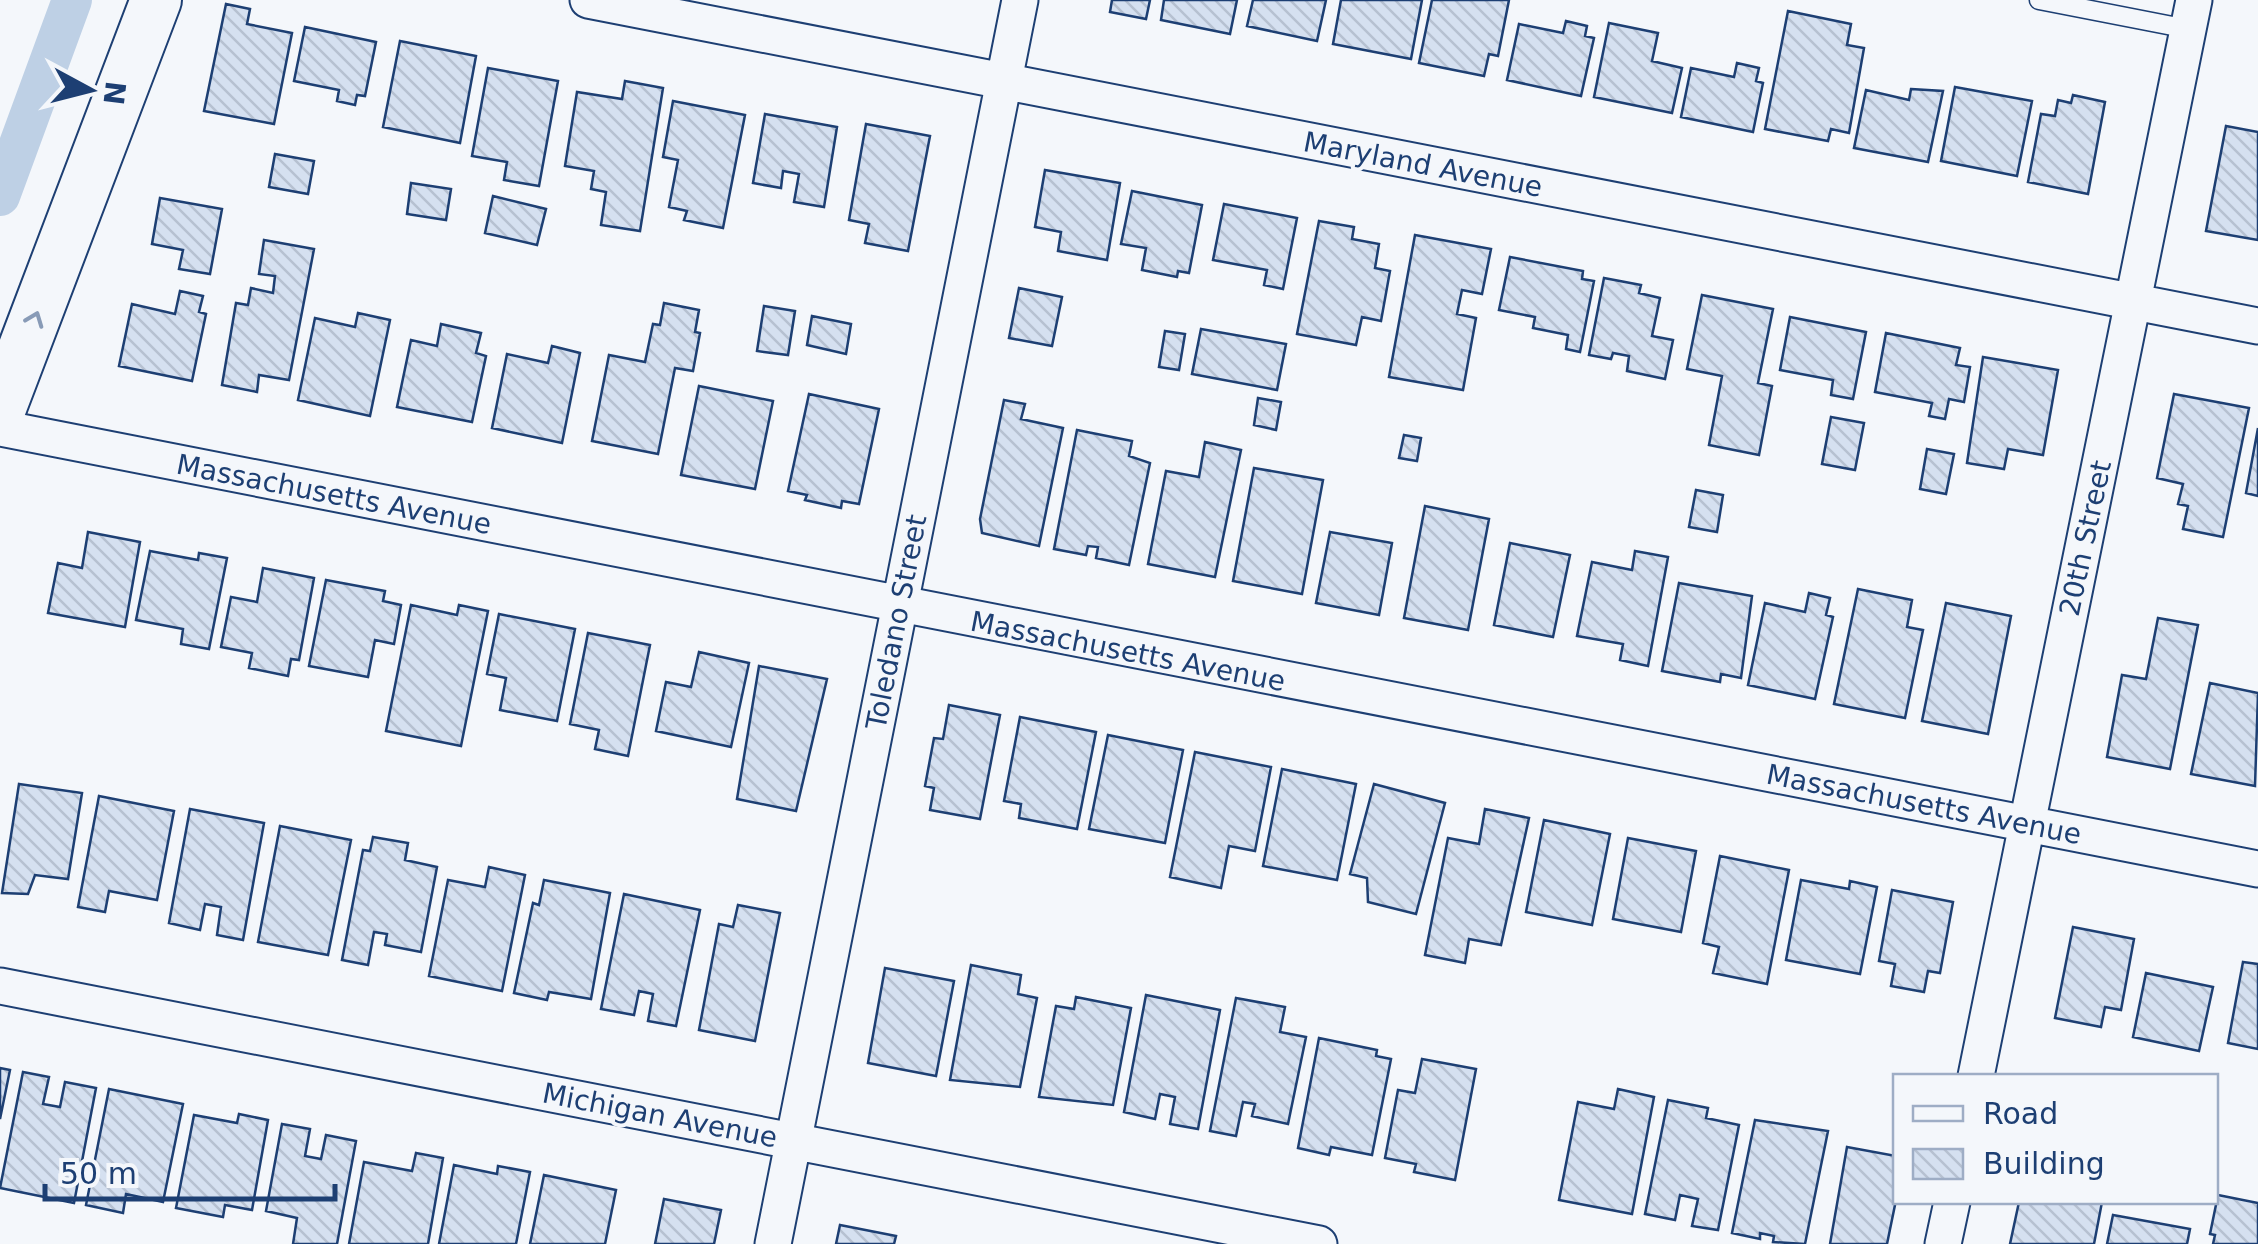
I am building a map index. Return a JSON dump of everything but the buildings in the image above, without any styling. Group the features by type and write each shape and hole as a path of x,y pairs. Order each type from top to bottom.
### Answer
{"main road":[{"path":"0,410 156,0"}],"street":[{"name":"Maryland Avenue","path":"588,0 2258,326"},
{"name":"Toledano Street","path":"774,1244 1020,0"},
{"name":"20th Street","path":"1976,1074 2191,15"},
{"name":"Massachusetts Avenue","path":"0,428 899,607 2258,868"},
{"name":"Michigan Avenue","path":"0,986 1319,1244"},
{"path":"1943,1244 1952,1204"}],"lane":[{"path":"2039,0 2191,15"}],"waterway":[{"path":"0,196 72,0"}]}
